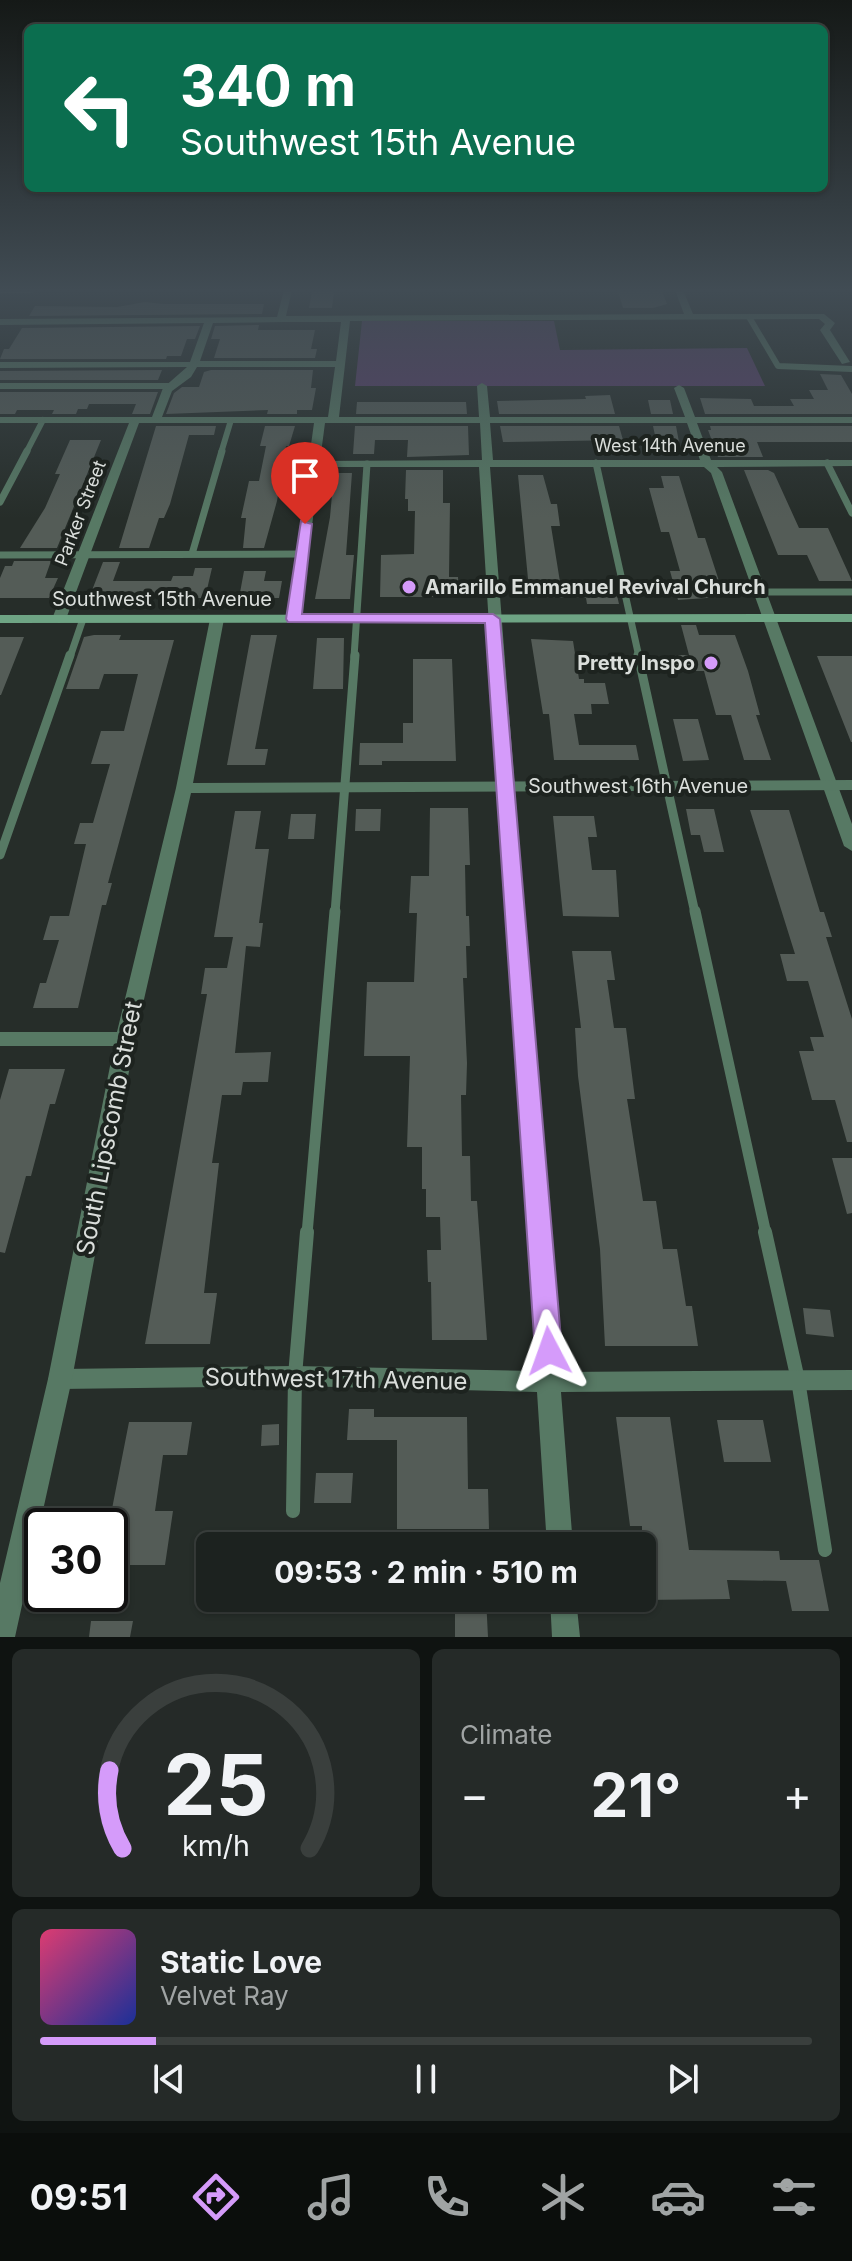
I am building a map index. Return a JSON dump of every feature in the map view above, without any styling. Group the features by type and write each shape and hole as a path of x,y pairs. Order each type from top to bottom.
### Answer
{"main road":[{"name":"Southwest 15th Avenue","path":"0,619 852,618"}],"street":[{"path":"156,420 170,386 187,375 193,366"},
{"path":"294,619 313,464 339,366"},
{"path":"482,386 493,619 551,1382 559,1532"},
{"path":"679,388 707,463 716,472 852,846"},
{"path":"0,420 852,420"},
{"name":"Parker Street","path":"59,619 135,420"},
{"name":"West 14th Avenue","path":"313,464 852,463"},
{"name":"South Lipscomb Street","path":"1,1637 60,1379 125,1039 184,788 217,619"},
{"name":"Southwest 16th Avenue","path":"184,788 852,785"},
{"path":"0,1039 125,1039"},
{"name":"Southwest 17th Avenue","path":"60,1379 295,1376 551,1382 852,1380"},
{"path":"564,1612 566,1637"}],"lane":[{"path":"0,386 170,386"},
{"path":"0,502 43,420"},
{"path":"192,554 231,420"},
{"path":"596,463 798,1380 825,1550"},
{"path":"827,463 852,513"},
{"path":"293,1511 295,1376 346,787 367,464"},
{"path":"0,555 302,554"},
{"path":"759,592 852,592"},
{"path":"0,855 83,619"}],"shaded area":[{"path":"357,366 756,366 765,386 355,386"}],"building":[{"path":"162,370 158,380 0,380 0,371"},
{"path":"313,370 311,388 316,388 312,410 297,410 297,414 267,414 268,410 166,414 174,393 182,387 199,387 204,372"},
{"path":"820,374 841,375 852,394 852,414 705,414 700,398 751,399 754,406 794,406 790,399 814,399 809,390 828,390"},
{"path":"0,392 158,392 150,414 132,414 136,404 89,404 87,409 78,409 76,414 52,414 54,410 17,410 15,414 0,414"},
{"path":"610,395 615,414 499,414 497,401 586,399 585,396"},
{"path":"648,400 670,400 673,414 651,414"},
{"path":"357,402 466,402 467,414 356,414"},
{"path":"156,426 216,426 214,435 189,435 170,504 164,518 159,518 149,548 119,548"},
{"path":"265,426 295,426 289,446 286,446 277,501 264,548 243,548 246,518 241,518 249,481 259,481 266,446 260,446"},
{"path":"355,426 468,426 469,455 407,457 408,440 375,440 374,454 353,454"},
{"path":"500,426 619,426 623,440 503,442"},
{"path":"653,426 676,426 679,442 656,440"},
{"path":"710,426 852,426 852,442 757,442 763,457 718,457 708,430 711,430"},
{"path":"70,440 101,440 57,548 20,548 45,508"},
{"path":"406,470 443,470 443,503 450,503 449,577 458,577 459,597 380,597 381,555 414,554 415,511 408,511 408,499 405,499"},
{"path":"744,470 774,473 799,528 828,528 852,581 819,581 807,555 778,555"},
{"path":"334,473 352,473 346,555 354,555 350,599 315,599 330,517"},
{"path":"518,475 543,475 551,504 557,504 560,526 551,526 560,582 614,582 619,604 587,604 586,598 527,598"},
{"path":"661,476 679,476 698,538 705,538 721,597 678,600 670,571 680,571 669,532 661,532 649,488 664,488"},
{"path":"14,561 51,561 45,578 58,578 49,598 0,598 0,578 5,566 12,566"},
{"path":"103,562 120,562 113,581 171,581 173,576 193,576 195,568 212,568 205,598 89,598"},
{"path":"244,571 266,571 264,581 282,581 279,598 239,598"},
{"path":"681,625 696,625 699,635 735,635 748,671 760,715 756,715 771,760 744,760 731,715 716,715 704,671 676,671 672,655 689,655"},
{"path":"121,635 119,640 174,640 108,883 112,883 106,905 102,905 78,1008 33,1008 40,983 46,983 59,940 43,940 50,916 69,916 86,844 74,844 80,823 93,823 110,764 91,764 101,731 124,731 138,674 104,674 99,689 66,689 84,637"},
{"path":"251,635 277,635 255,749 268,749 265,765 227,765"},
{"path":"0,637 24,637 1,695 0,695"},
{"path":"317,638 344,638 343,689 313,689"},
{"path":"531,639 573,641 579,679 584,679 584,683 605,683 609,704 591,704 592,714 574,714 579,745 636,745 639,760 554,760 549,714 543,714"},
{"path":"817,656 852,656 852,742 851,742"},
{"path":"413,659 452,659 456,761 382,761 382,765 359,765 360,743 403,743 403,723 413,723"},
{"path":"673,719 698,719 709,760 683,761"},
{"path":"430,808 468,808 470,865 465,865 470,946 466,946 467,978 463,978 467,1063 466,1095 461,1095 462,1156 470,1156 471,1201 477,1201 487,1340 432,1340 427,1250 441,1250 440,1217 426,1217 422,1147 407,1147 410,1056 364,1056 367,982 414,982 417,913 409,913 411,876 429,876"},
{"path":"356,809 381,809 380,831 355,831"},
{"path":"686,809 714,809 724,852 704,852 700,835 691,835"},
{"path":"750,810 789,810 820,912 824,912 832,937 826,937 852,1019 852,1142 847,1142 835,1100 812,1100 799,1051 814,1051 810,1037 824,1037 808,981 787,981 780,954 795,954"},
{"path":"235,811 261,811 255,849 269,849 259,923 263,923 260,947 246,946 235,1053 271,1052 268,1082 243,1082 241,1095 222,1095 212,1163 219,1163 204,1293 217,1293 210,1344 145,1344 207,994 201,994 205,968 227,968 233,937 214,937"},
{"path":"291,814 316,814 314,839 288,839"},
{"path":"553,816 594,816 597,837 588,837 592,870 616,870 619,917 563,916"},
{"path":"572,951 611,951 615,980 607,980 614,1028 626,1028 635,1099 627,1099 643,1201 656,1201 663,1249 677,1249 686,1306 692,1306 698,1346 605,1346 600,1249 578,1076 575,1028 581,1028"},
{"path":"9,1069 65,1069 55,1104 50,1104 31,1176 26,1176 5,1253 0,1252 0,1100"},
{"path":"832,1158 852,1158 852,1213 847,1214"},
{"path":"803,1308 830,1310 834,1337 806,1334"},
{"path":"349,1409 374,1409 374,1417 467,1417 468,1489 488,1489 489,1529 397,1529 397,1440 347,1440"},
{"path":"616,1417 670,1417 689,1550 779,1551 780,1560 819,1560 829,1611 792,1611 786,1581 727,1580 730,1599 656,1600 656,1532 642,1532 642,1526 630,1526"},
{"path":"717,1420 763,1420 771,1462 724,1462"},
{"path":"129,1422 192,1422 187,1455 163,1455 155,1511 173,1511 165,1565 128,1565 128,1508 112,1508"},
{"path":"279,1424 279,1445 261,1446 262,1425"},
{"path":"316,1473 353,1473 351,1503 314,1503"},
{"path":"455,1612 487,1612 488,1637 455,1637"},
{"path":"91,1621 133,1621 130,1637 89,1637"}],"place":[{"name":"Amarillo Emmanuel Revival Church","path":"409,587"},
{"name":"Pretty Inspo","path":"711,663"}],"route":[{"path":"305,524 294,619 493,619 549,1351"}]}
